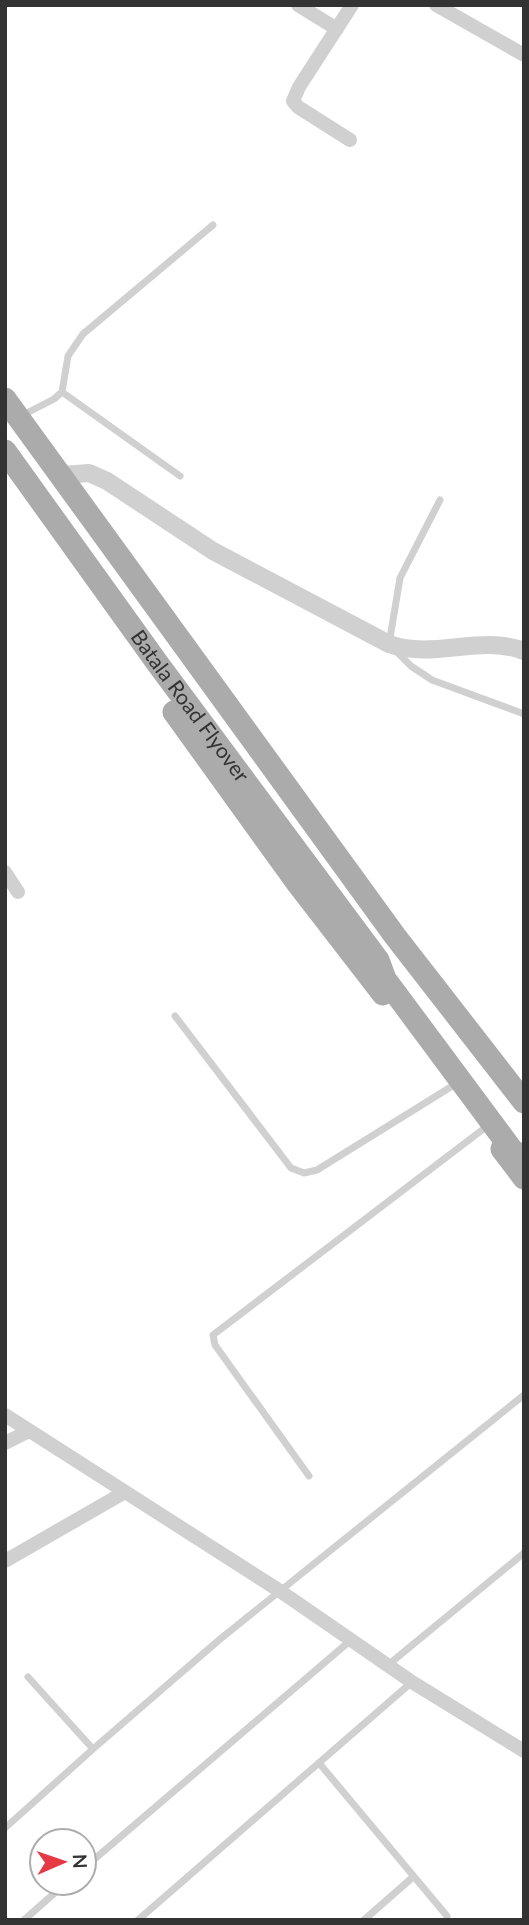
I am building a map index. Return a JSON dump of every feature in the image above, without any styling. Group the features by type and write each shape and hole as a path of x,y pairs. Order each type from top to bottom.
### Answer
{"main road":[{"path":"5,398 395,936 524,1102"},
{"name":"Batala Road Flyover","path":"5,451 158,664 378,960 385,979 455,1076 512,1150 524,1158"},
{"path":"5,476 298,884 524,1178"},
{"name":"Batala Road Flyover","path":"378,960 394,970 521,1139 524,1148"}],"street":[{"path":"298,5 337,29"},
{"path":"350,140 298,107 293,101 299,87 352,5"},
{"path":"436,5 524,55"},
{"path":"63,475 95,475 213,551 389,644 412,651 489,644 512,646 524,651"},
{"path":"5,872 18,892"},
{"path":"5,1415 280,1591 412,1682 524,1751"},
{"path":"5,1443 29,1431"},
{"path":"5,1561 124,1492"}],"lane":[{"path":"19,417 54,399 62,391 68,356 83,334 213,225"},
{"path":"62,391 180,476"},
{"path":"440,500 400,578 389,644 411,666 432,680 524,714"},
{"path":"174,1016 291,1168 298,1172 317,1170 454,1085"},
{"path":"309,1476 215,1345 213,1335 486,1127"},
{"path":"5,1828 219,1640 524,1395"},
{"path":"388,1665 524,1553"},
{"path":"98,1856 352,1640"},
{"path":"28,1677 93,1749"},
{"path":"138,1920 412,1682"},
{"path":"319,1763 447,1916"},
{"path":"364,1920 413,1877"},
{"path":"24,1920 50,1897"}]}
